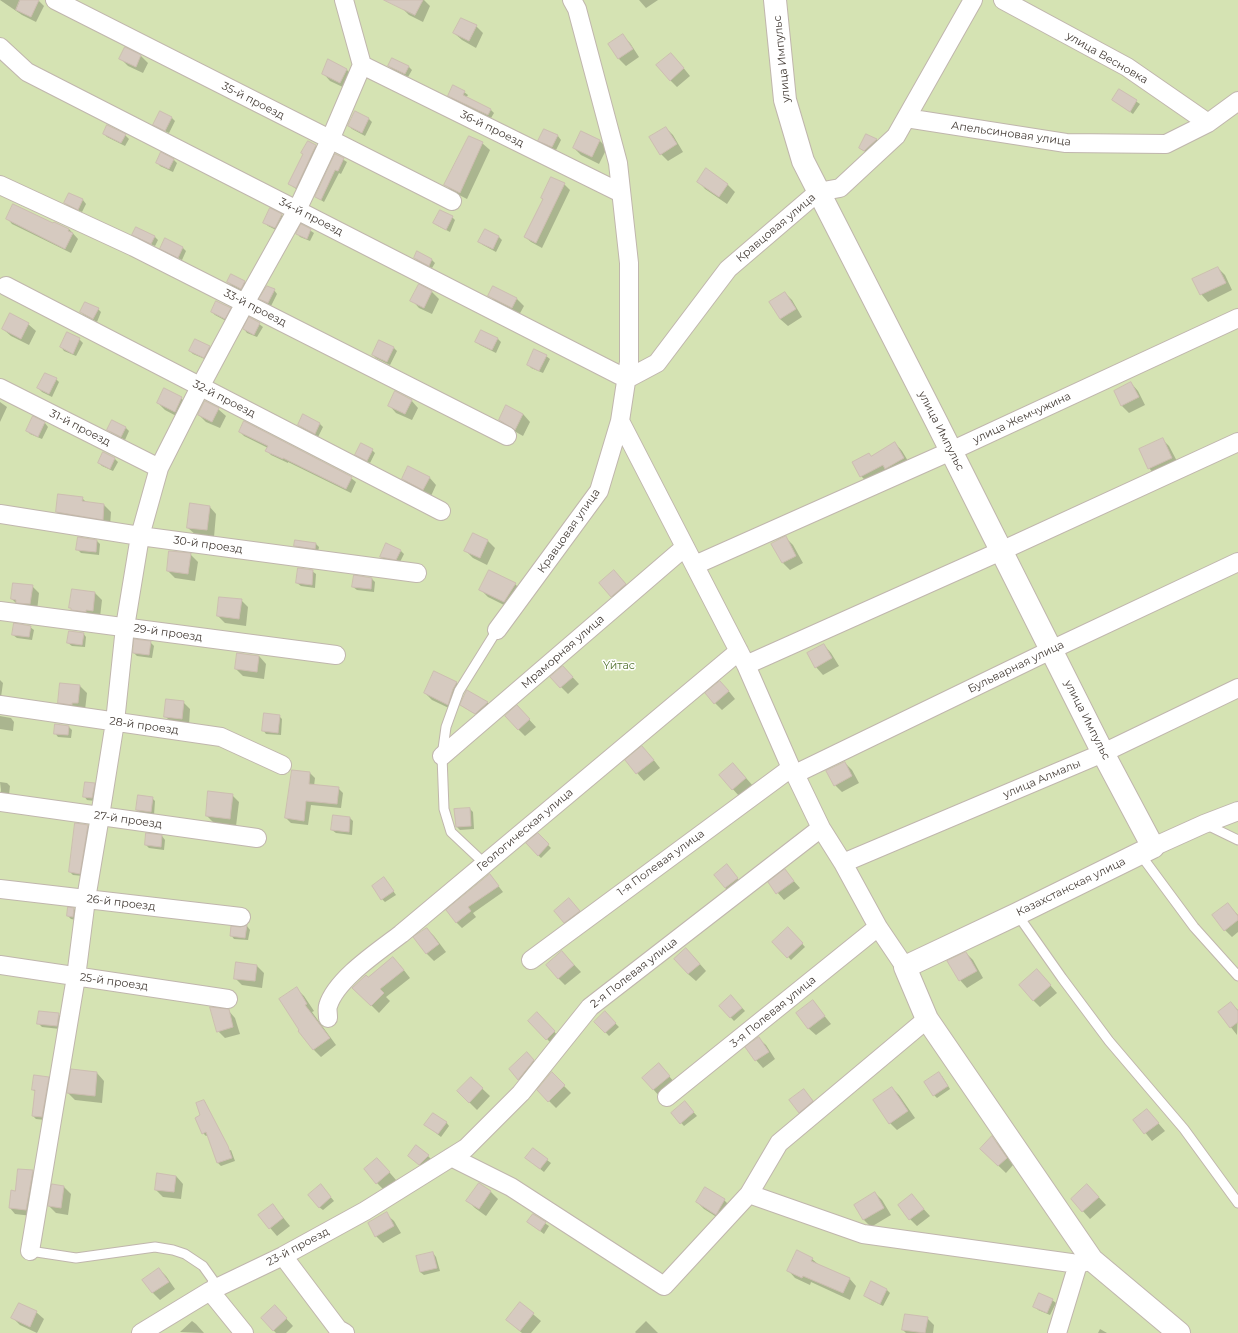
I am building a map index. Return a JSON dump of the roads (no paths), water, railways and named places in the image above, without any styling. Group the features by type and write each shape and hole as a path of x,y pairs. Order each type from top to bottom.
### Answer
{"street":[{"name":"35-й проезд","path":"55,0 452,202"},
{"path":"30,1251 76,976 86,899 115,722 125,627 140,536 159,468 200,387 297,210 330,140 362,65 344,0"},
{"name":"Кравцовая улица","path":"497,630 599,491 620,421 627,379 629,362 629,262 618,163 577,9 572,0"},
{"name":"улица Импульс","path":"775,0 785,100 802,161 1002,551 1103,752 1147,850"},
{"name":"Кравцовая улица","path":"627,379 657,363 728,269 818,192 840,188 896,136 973,0"},
{"name":"улица Весновка","path":"1002,0 1127,67 1208,123"},
{"name":"34-й проезд","path":"0,47 27,72 627,379"},
{"name":"36-й проезд","path":"362,65 621,193"},
{"name":"Апельсиновая улица","path":"906,118 1066,143 1166,144 1208,123 1238,101"},
{"name":"33-й проезд","path":"0,185 134,247 507,436"},
{"name":"32-й проезд","path":"6,286 441,511"},
{"name":"улица Жемчужина","path":"695,565 951,451 1238,318"},
{"name":"31-й проезд","path":"0,388 159,468"},
{"path":"620,421 742,658 793,771 821,828 843,863 878,928 905,967 927,1019 1085,1262 1179,1333"},
{"name":"Геологическая улица","path":"328,1018 328,1007 334,993 360,965 401,934 485,864 742,658 1002,551 1238,442"},
{"name":"30-й проезд","path":"0,514 140,536 417,573"},
{"name":"Мраморная улица","path":"442,756 685,547"},
{"name":"Бульварная улица","path":"793,771 1238,562"},
{"name":"29-й проезд","path":"0,610 336,655"},
{"name":"улица Алмалы","path":"843,863 1103,752 1238,688"},
{"name":"28-й проезд","path":"0,706 221,737 282,765"},
{"name":"1-я Полевая улица","path":"531,960 793,771"},
{"name":"27-й проезд","path":"0,802 257,838"},
{"name":"Казахстанская улица","path":"905,967 1147,850 1204,824 1238,811"},
{"name":"2-я Полевая улица","path":"451,1157 466,1148 521,1093 590,1007 821,828"},
{"name":"26-й проезд","path":"0,889 241,917"},
{"name":"3-я Полевая улица","path":"667,1097 878,928"},
{"name":"25-й проезд","path":"0,965 228,999"},
{"path":"451,1157 512,1187 664,1286 749,1194 779,1143 927,1019"},
{"name":"23-й проезд","path":"141,1333 210,1291 283,1256 365,1211 451,1157"},
{"path":"749,1194 864,1234 1085,1262"},
{"path":"283,1256 338,1329 345,1333"},
{"path":"1057,1333 1085,1262"},
{"path":"210,1291 244,1333"}],"lane":[{"path":"485,864 450,832 444,809 442,756 446,727 459,691 497,630"},
{"path":"1204,824 1238,840"},
{"path":"1147,850 1194,927 1238,976"},
{"path":"1017,914 1109,1041 1184,1129 1238,1203"},
{"path":"30,1251 76,1258 155,1247 174,1250 185,1254 203,1266 213,1280 210,1291"}],"park label":[{"name":"Үйтас","path":"619,666"}]}
